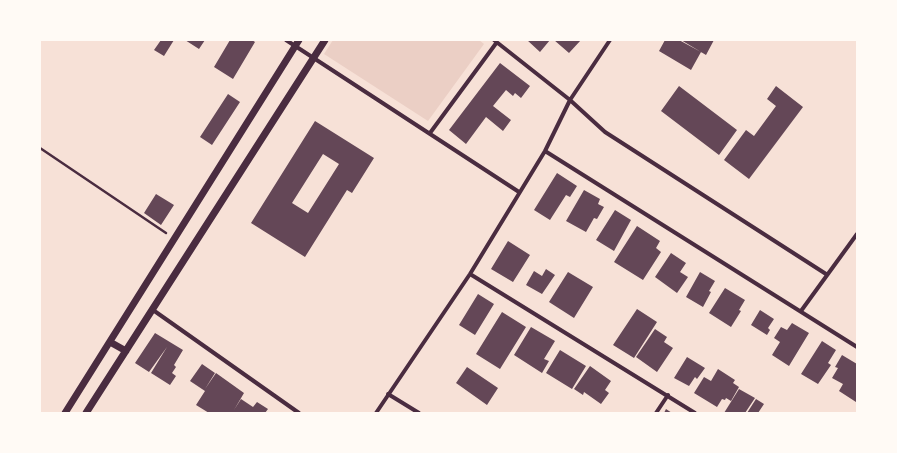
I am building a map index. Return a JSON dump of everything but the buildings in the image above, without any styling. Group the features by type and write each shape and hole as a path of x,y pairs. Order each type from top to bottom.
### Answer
{"street":[{"path":"286,40 297,43 313,59 430,133 519,192"},
{"path":"86,413 325,40"},
{"path":"376,413 470,274 545,151 570,100 610,40"},
{"path":"430,133 495,41 570,100 604,132 826,274"},
{"path":"65,413 297,43"},
{"path":"545,151 857,347"},
{"path":"801,311 826,274 857,234"},
{"path":"470,274 695,413"},
{"path":"153,310 299,413"},
{"path":"110,342 126,351"},
{"path":"388,394 419,413"},
{"path":"656,413 668,395"}],"path":[{"path":"40,148 175,239"}],"shaded area":[{"path":"333,40 479,40 484,44 428,121 324,54"}]}
